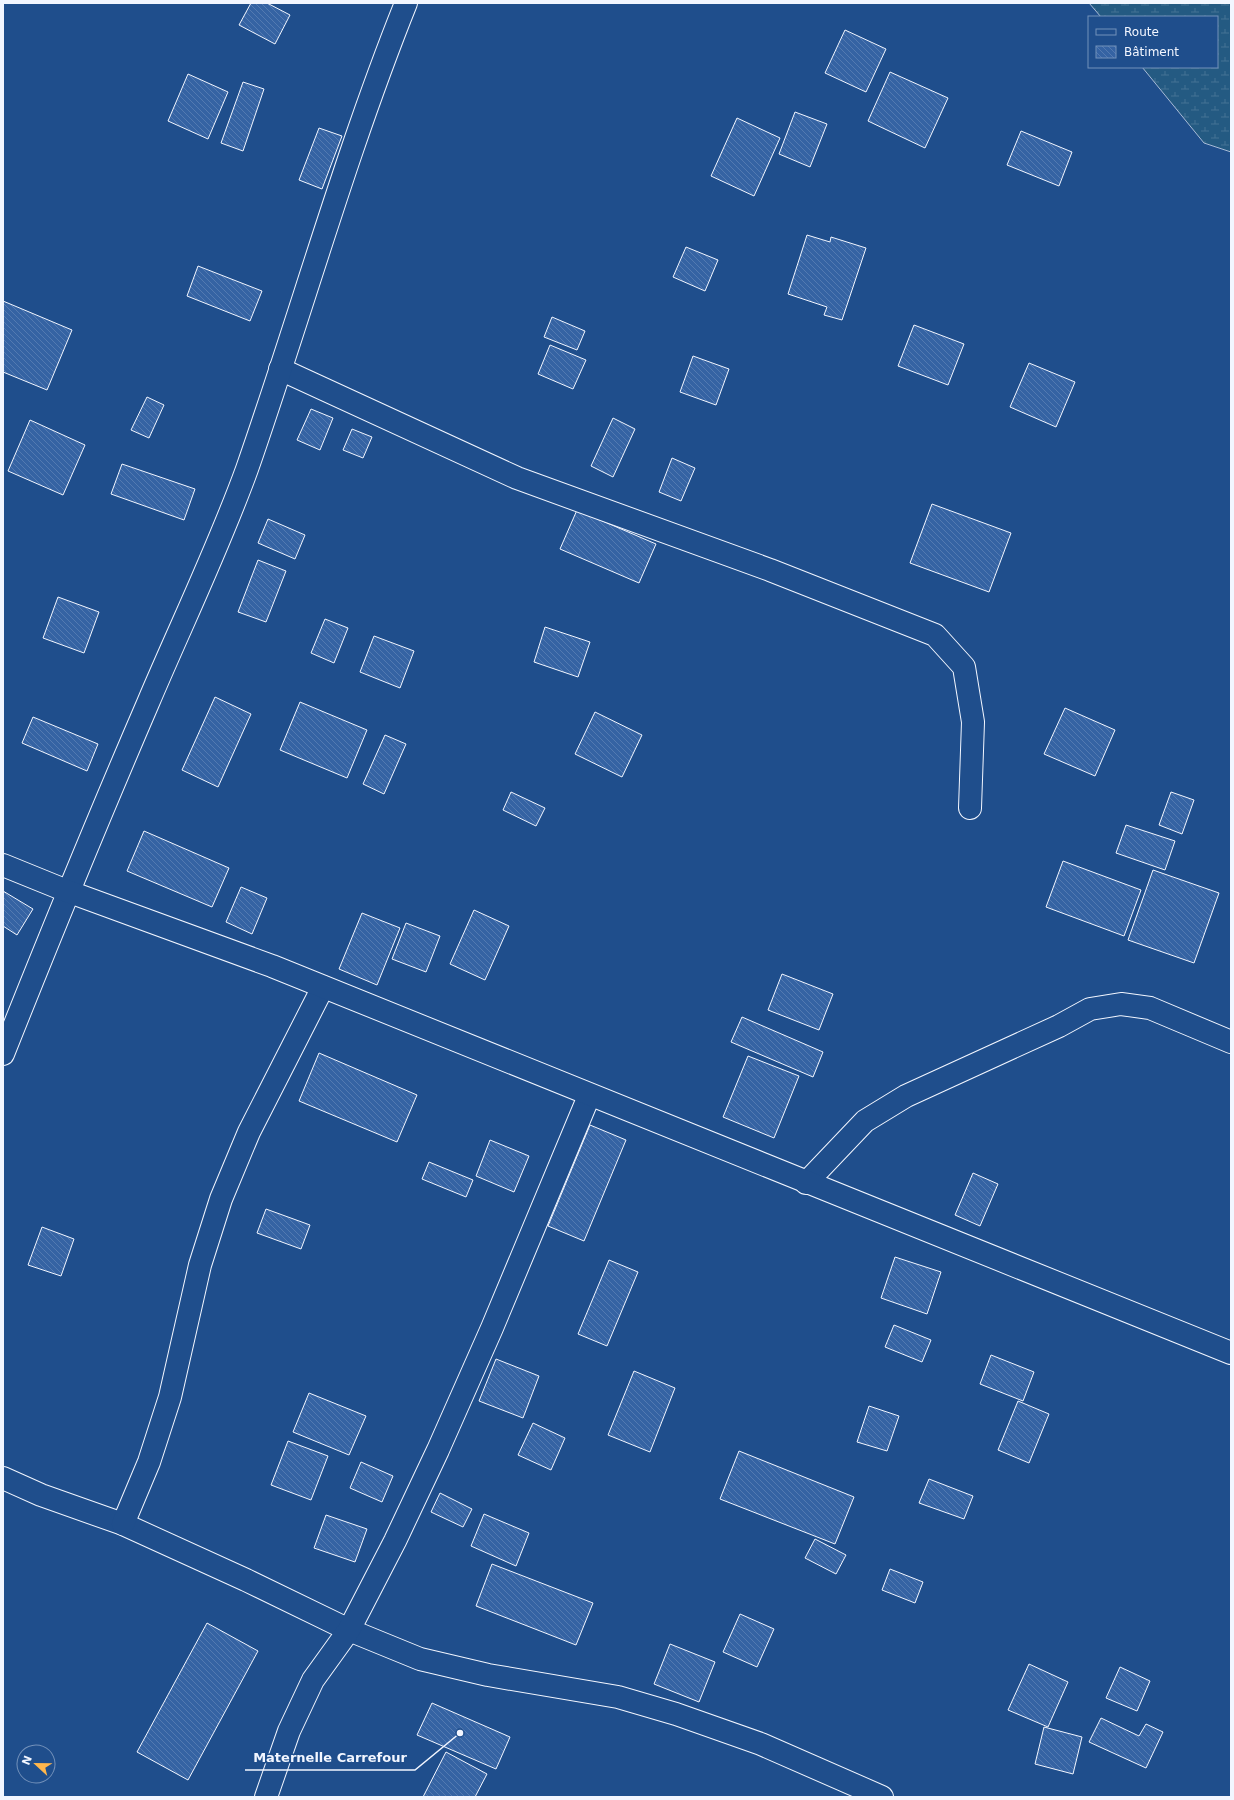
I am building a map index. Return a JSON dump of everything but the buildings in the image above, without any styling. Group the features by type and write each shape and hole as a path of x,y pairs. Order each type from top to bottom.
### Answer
{"street":[{"path":"3,1054 67,891 208,566 246,470 346,166 406,3"},
{"path":"280,369 517,478 770,570 935,635 964,667 974,722 970,808"},
{"path":"3,864 67,891 272,966 589,1096 1231,1354"},
{"path":"123,1524 149,1462 170,1397 200,1265 221,1199 249,1132 323,987"},
{"path":"806,1183 865,1121 900,1099 1059,1026 1090,1010 1121,1004 1150,1008 1231,1042"},
{"path":"266,1797 288,1731 313,1680 349,1630 395,1541 438,1450 492,1328 589,1096"},
{"path":"3,1478 42,1495 123,1524 246,1580 349,1630 420,1659 488,1675 618,1698 676,1714 761,1744 882,1797"}],"green space":[{"path":"1089,3 1231,3 1231,152 1204,143 1143,68 1218,68 1218,16 1100,16"}],"place":[{"name":"Maternelle Carrefour","path":"460,1733"}]}
